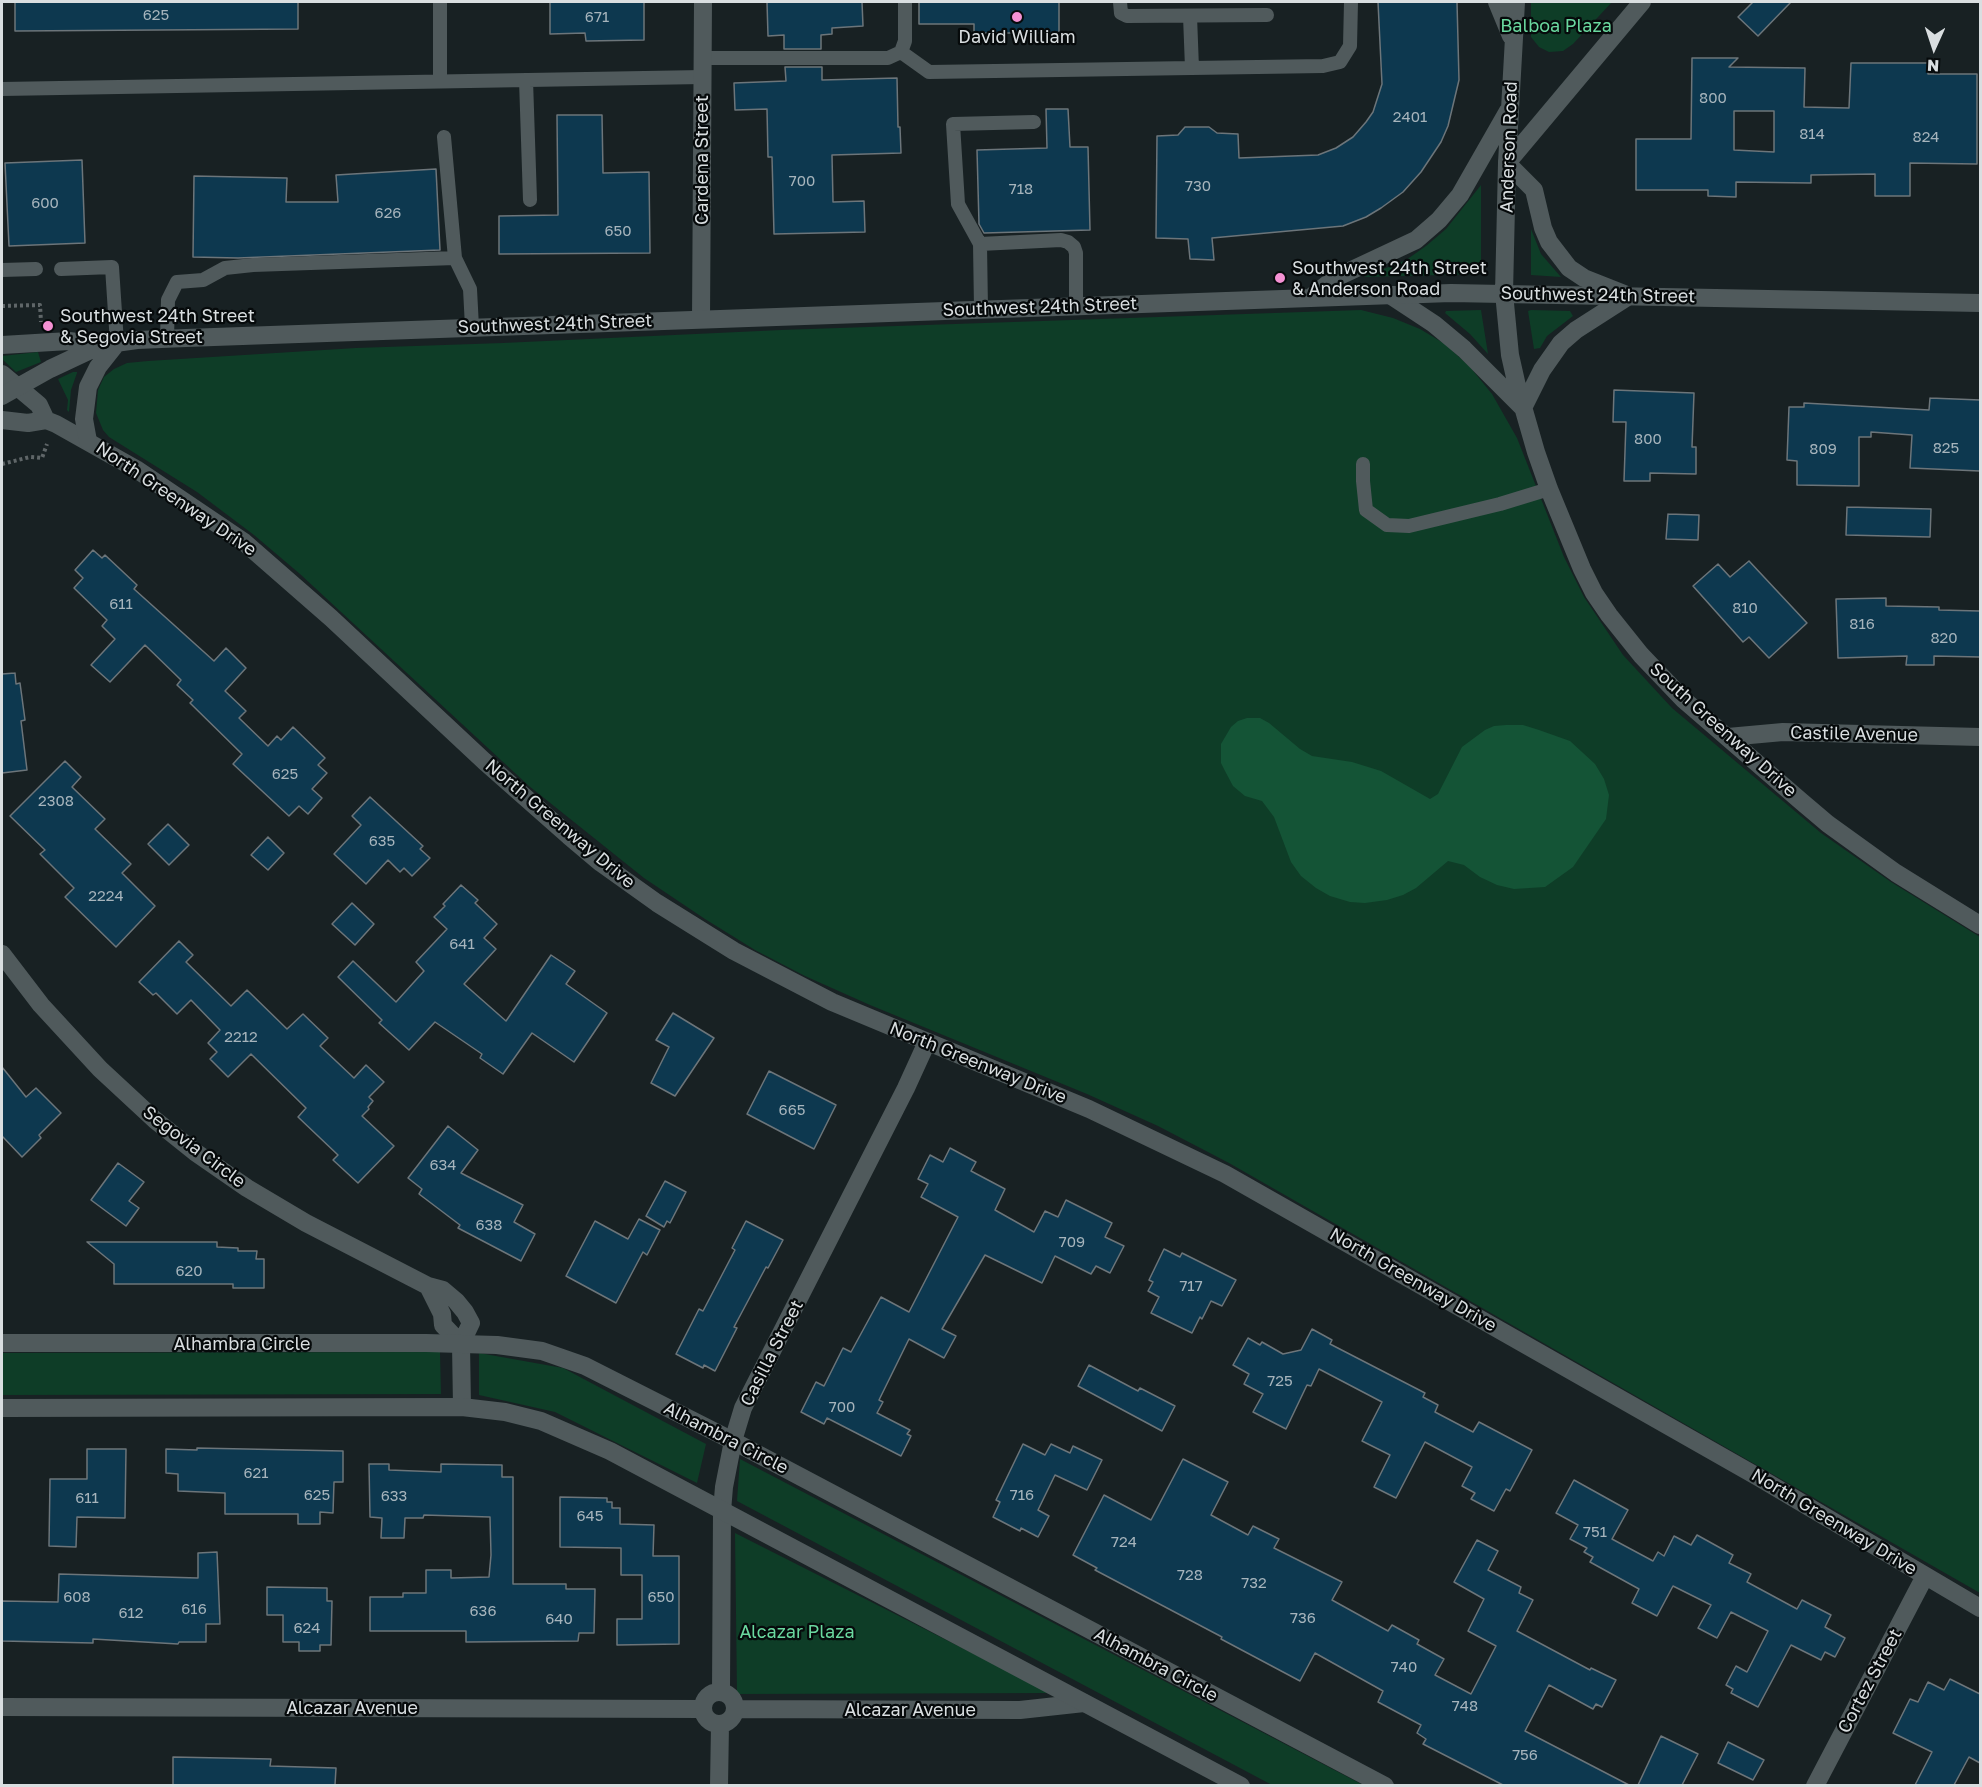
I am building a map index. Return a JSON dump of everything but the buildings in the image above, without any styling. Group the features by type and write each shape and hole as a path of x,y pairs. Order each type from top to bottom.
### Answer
{"street":[{"name":"Cardena Street","path":"701,319 703,2"},
{"path":"1497,2 1513,43"},
{"name":"Anderson Road","path":"1504,293 1507,163 1516,2"},
{"path":"1629,296 1584,278 1569,268 1549,242 1543,228 1534,190 1507,163 1642,2"},
{"path":"1310,298 1335,278 1416,240 1439,220 1460,195 1510,107"},
{"name":"Southwest 24th Street","path":"2,345 69,341 109,344 167,339 472,327 1390,295 1504,293 1980,303"},
{"name":"South Greenway Drive","path":"1504,293 1510,355 1523,408 1549,489 1582,569 1609,615 1684,700 1828,824 1896,873 1980,925"},
{"path":"1390,295 1434,324 1464,348 1523,408 1547,362 1561,343 1576,330 1629,296"},
{"path":"88,441 84,420 88,387 109,344"},
{"name":"Southwest 24th Street","path":"9,391 109,344"},
{"name":"North Greenway Drive","path":"2,374 9,391 39,405 48,429"},
{"name":"North Greenway Drive","path":"2,420 28,423 88,441 186,502 264,558 404,684 543,814 601,863 705,933 800,987 869,1019 1089,1109 1225,1174 1758,1477 1980,1608"},
{"name":"Castile Avenue","path":"1728,737 1783,732 1980,737"},
{"name":"Segovia Circle","path":"2,954 41,1005 93,1062 173,1136 219,1170 276,1206 428,1286 443,1290 456,1301 471,1323 461,1344 462,1407"},
{"name":"Casilla Street","path":"721,1691 722,1511 725,1478 743,1408 901,1099 927,1042"},
{"name":"Alhambra Circle","path":"2,1343 461,1344 521,1347 561,1357 585,1366 733,1441 1385,1785"},
{"path":"2,1408 462,1407 522,1415 563,1429 610,1451 1241,1785"},
{"name":"Cortez Street","path":"1815,1785 1925,1576"},
{"path":"721,1691 732,1698 736,1709 733,1718 720,1725 708,1720 703,1709 708,1696 721,1691"},
{"name":"Alcazar Avenue","path":"736,1709 1020,1710 1084,1703"},
{"name":"Alcazar Avenue","path":"2,1707 703,1709"},
{"path":"719,1785 720,1725"}],"lane":[{"path":"440,2 440,81"},
{"path":"703,58 888,58 901,52 905,41 905,2"},
{"path":"1120,2 1121,13 1127,16 1267,15"},
{"path":"901,52 929,72 1323,66 1340,62 1350,46 1351,2"},
{"path":"1190,16 1192,68"},
{"path":"2,89 703,77"},
{"path":"526,80 530,200"},
{"path":"981,309 980,244 958,204 953,124 1034,122"},
{"path":"444,137 455,258 470,289 472,327"},
{"path":"980,244 1061,240 1068,242 1074,247 1076,253 1076,306"},
{"path":"167,339 168,300 177,282 203,280 225,268 455,258"},
{"path":"61,268 111,267 109,344"},
{"path":"2,270 36,269"},
{"path":"1363,464 1366,510 1386,525 1409,526 1500,504 1549,489"}],"path":[{"path":"2,306 40,304 42,331"},
{"path":"2,464 30,457 42,458 48,429"}],"green space":[{"name":"Balboa Plaza","path":"1531,2 1612,2 1573,44 1563,51 1549,52 1539,47 1531,37"},
{"path":"1481,185 1481,274 1364,277 1406,260 1426,246 1446,229"},
{"path":"1531,229 1541,254 1561,277 1531,275"},
{"path":"1361,310 1393,318 1420,329 1445,344 1470,367 1492,394 1517,438 1564,557 1584,597 1623,655 1672,708 1821,833 1891,882 1980,937 1980,1593 1229,1163 1158,1126 1087,1094 805,976 755,950 705,919 644,878 529,786 300,574 254,535 197,492 109,437 103,430 96,413 98,390 104,377 127,363 148,361 356,348 781,330"},
{"path":"1481,310 1488,354 1470,334 1445,313 1446,311"},
{"path":"1528,311 1570,311 1573,316 1547,336 1540,348 1534,349"},
{"path":"38,352 41,362 16,372 2,359 2,356"},
{"path":"73,372 77,373 71,390 69,412 67,410 68,400 58,379"},
{"path":"1247,718 1260,718 1269,723 1312,756 1352,762 1381,771 1430,799 1438,794 1462,747 1494,726 1523,725 1570,741 1595,764 1604,779 1609,795 1606,819 1573,867 1545,887 1514,889 1497,885 1480,877 1464,865 1448,861 1416,888 1403,895 1365,903 1350,902 1330,896 1301,876 1291,862 1274,817 1262,801 1245,796 1233,786 1221,763 1221,744 1231,727"},
{"path":"440,1352 441,1394 2,1395 2,1353"},
{"path":"479,1353 563,1368 706,1444 697,1483 555,1412 479,1395"},
{"path":"740,1459 1363,1785 1272,1785 737,1501"},
{"name":"Alcazar Plaza","path":"735,1533 1051,1693 737,1694"}],"place":[{"name":"David William","path":"1017,17"},
{"name":"Southwest 24th Street & Anderson Road","path":"1280,278"},
{"name":"Southwest 24th Street & Segovia Street","path":"48,326"}]}
